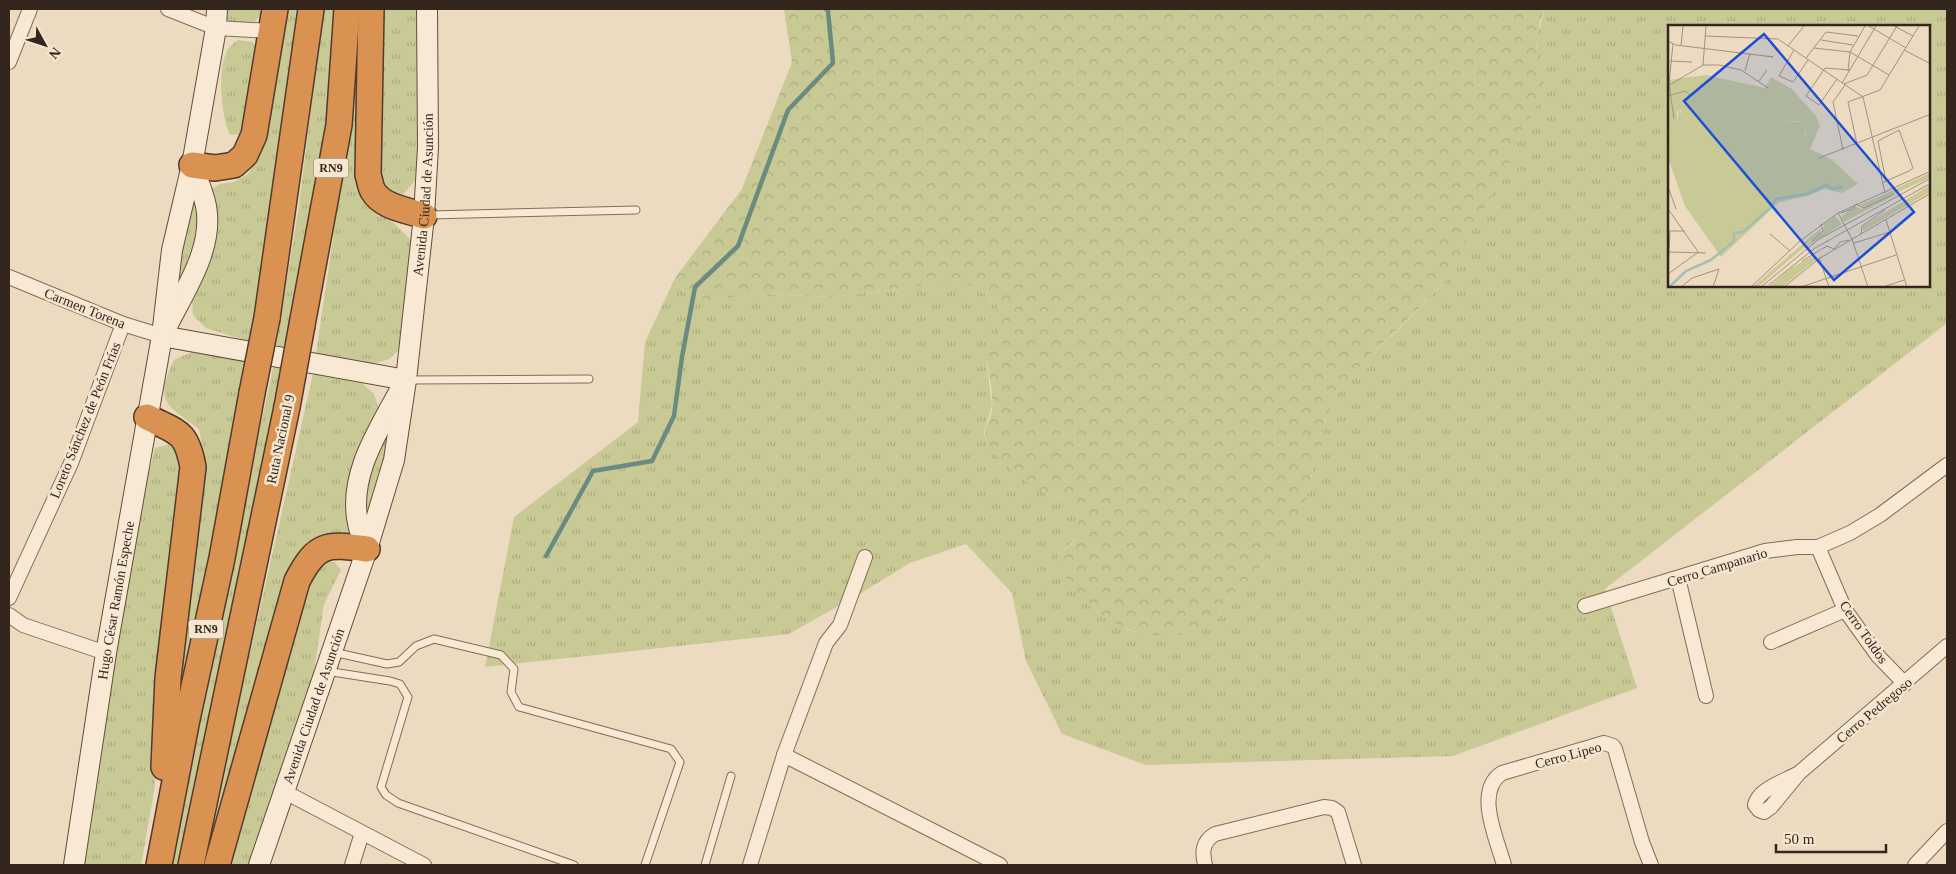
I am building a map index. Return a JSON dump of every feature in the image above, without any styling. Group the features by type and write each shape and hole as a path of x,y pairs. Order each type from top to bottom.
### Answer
{"highway":[{"name":"RN9","path":"159,865 187,719 222,558 267,318 311,9"},
{"name":"Ruta Nacional 9","path":"191,865 287,407 339,125 347,9"},
{"path":"371,9 368,175 373,191 381,199 389,204 424,216"},
{"path":"192,165 215,168 234,165 245,155 254,135 273,20"},
{"path":"148,416 178,432 185,440 193,467 168,678 166,748 153,865"},
{"path":"217,865 297,581 307,561 331,545 367,549"}],"street":[{"path":"9,62 30,9"},
{"path":"168,9 216,18 273,20"},
{"name":"Avenida Ciudad de Asunción","path":"258,865 333,652 394,460 406,380 424,216 428,147 427,9"},
{"name":"Hugo César Ramón Espeche","path":"74,865 106,653 162,336 172,250 192,165 216,18"},
{"name":"Hugo César Ramón Espeche","path":"162,336 194,274 206,240 206,206 192,165"},
{"name":"Carmen Torena","path":"9,277 123,324 162,336"},
{"name":"Loreto Sánchez de Peón Frías","path":"9,598 71,463 123,324"},
{"path":"162,336 406,380"},
{"name":"Avenida Ciudad de Asunción","path":"367,549 358,523 356,494 363,462 406,380"},
{"name":"Cerro Campanario","path":"1585,606 1765,551 1797,547 1818,547 1850,533 1880,515 1947,465"},
{"name":"Cerro Toldos","path":"1818,547 1845,610 1878,656 1905,684"},
{"path":"750,865 784,755 826,643 840,625 865,557"},
{"path":"1678,578 1706,696"},
{"path":"1771,642 1845,610"},
{"path":"9,615 23,625 106,653"},
{"name":"Cerro Pedregoso","path":"1799,773 1947,646"},
{"name":"Cerro Lipeo","path":"1504,865 1489,811 1487,796 1492,782 1502,773 1604,743 1612,746 1651,865"},
{"path":"784,755 1000,865"},
{"path":"285,792 424,865"},
{"path":"1205,865 1203,847 1208,839 1215,834 1324,807 1332,808 1338,812 1354,865"},
{"path":"1915,865 1947,831"},
{"path":"352,865 362,833"}],"lane":[{"path":"424,216 636,210"},
{"path":"406,380 588,379"},
{"path":"333,652 387,664 399,662 416,646 434,639 501,655 514,669 511,692 519,707 670,749 680,762 645,865"},
{"path":"326,671 400,684 408,697 381,787 386,794 398,803 574,865"},
{"path":"705,865 731,776"}],"green space":[{"path":"224,9 265,9 253,24 232,25 227,19"},
{"path":"283,9 296,9 286,125 253,343 206,328 193,315 192,300 205,268 207,191 220,184 234,182 248,174 259,154"},
{"path":"321,9 336,9 331,87 308,259 185,865 165,865 272,373 299,205 318,53"},
{"path":"358,9 370,199 411,240 415,258 399,350 389,359 372,364 316,354 348,136"},
{"path":"378,9 418,9 420,161 414,182 400,198 381,186 373,157"},
{"path":"784,9 1545,9 1540,21 1536,46 1538,64 1544,83 1542,94 1521,132 1505,175 1471,231 1451,275 1367,358 1338,392 1324,424 1322,445 1313,469 1301,513 1251,579 1222,605 1219,617 1188,633 1168,636 1147,634 1128,629 1109,620 1078,595 1066,578 1057,560 1078,534 1079,526 1073,509 1065,500 1043,492 1025,481 1002,461 987,443 985,430 992,410 992,390 987,357 1002,319 997,305 989,297 969,285 926,285 829,297 766,294 711,300 704,299 678,287 675,278 742,189 792,62"},
{"path":"1545,9 1947,9 1947,323 1605,589 1637,688 1453,756 1146,765 1062,734 1026,661 1012,593 966,544 910,563 789,634 485,667 514,517 638,422 645,342 675,278 678,287 704,299 711,300 766,294 829,297 926,285 974,286 995,302 1002,312 1004,319 987,364 992,406 984,432 985,438 988,445 997,455 1026,481 1039,490 1067,501 1072,505 1079,523 1079,531 1077,537 1060,554 1062,572 1067,579 1128,630 1164,635 1186,632 1208,624 1219,617 1222,605 1226,600 1251,579 1261,567 1306,500 1324,424 1338,392 1367,358 1402,326 1451,275 1471,231 1505,175 1521,132 1533,113 1538,64 1536,40"},
{"path":"238,40 253,42 257,49 246,126 240,134 230,135 222,105 222,69 227,51"},
{"path":"197,197 203,221 175,306 180,235 184,221"},
{"path":"194,351 249,362 210,569 179,698 204,456 199,429 171,408 164,394 168,374 174,360"},
{"path":"313,374 362,383 374,394 379,408 357,532 314,543 215,865 202,865"},
{"path":"399,417 365,525 364,506 371,459"},
{"path":"170,444 183,449 188,470 154,792 141,865 83,865 113,655 132,551 155,448"},
{"path":"325,562 335,562 341,570 324,604 308,712 252,865 226,865 303,584 316,566"}],"waterway":[{"path":"546,556 593,471 652,461 674,416 682,357 695,287 738,246 788,110 833,63 828,11 826,9"}]}
